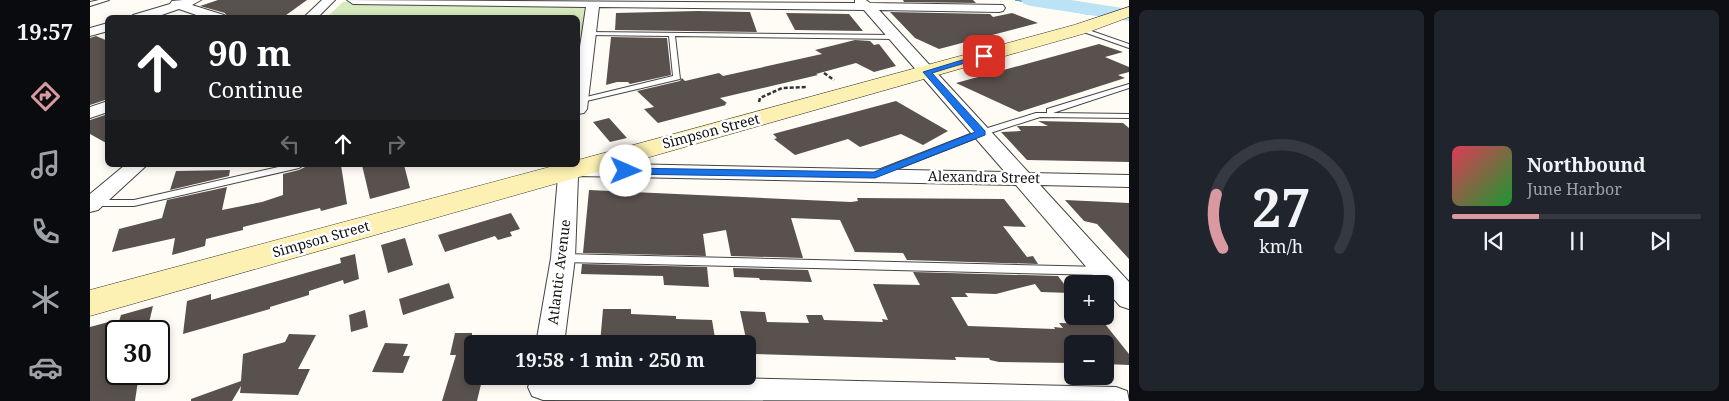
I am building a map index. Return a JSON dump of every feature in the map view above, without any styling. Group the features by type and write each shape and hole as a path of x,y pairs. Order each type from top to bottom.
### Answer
{"main road":[{"name":"Simpson Street","path":"580,165 927,72 1080,29 1129,12"},
{"name":"Simpson Street","path":"90,303 569,168"}],"street":[{"path":"165,0 210,15"},
{"path":"148,15 195,0"},
{"path":"312,15 329,0"},
{"path":"354,0 593,3 864,3 998,8"},
{"path":"580,71 589,33 593,3"},
{"path":"864,3 1129,299"},
{"path":"90,32 105,28"},
{"path":"90,113 105,107"},
{"path":"91,204 135,167"},
{"name":"Alexandra Street","path":"569,168 1129,181"},
{"name":"Atlantic Avenue","path":"551,335 564,258 569,168"},
{"path":"543,388 1116,401"}],"lane":[{"path":"90,4 106,0"},
{"path":"1080,29 1129,46"},
{"path":"589,33 895,37"},
{"path":"580,102 676,77 672,34"},
{"path":"875,175 981,133 1129,86"},
{"path":"1039,115 1129,116"},
{"path":"91,204 134,203 290,167"},
{"path":"564,258 1104,271"}],"path":[{"path":"824,73 840,83"},
{"path":"758,105 760,98 771,91 789,85 808,87"}],"green space":[{"path":"343,2 577,5 587,10 580,61 580,15 329,15"}],"water":[{"path":"1015,0 1054,0 1108,7 1087,14"}],"building":[{"path":"218,0 307,0 286,15 226,15 225,13 200,6"},
{"path":"903,0 973,0 976,3 904,2"},
{"path":"750,12 757,32 615,30 616,13"},
{"path":"890,12 990,14 993,17 1012,13 1038,23 939,49 915,38"},
{"path":"786,13 849,14 863,31 795,30"},
{"path":"96,36 105,40 105,100 90,105 90,38"},
{"path":"611,37 667,38 671,75 630,84 628,82 617,82 606,85"},
{"path":"855,40 870,41 874,45 879,44 896,66 874,72 856,63 816,74 818,75 720,98 727,103 726,105 658,123 644,109 654,107 637,91 680,81 682,78 685,81 719,73 723,76 822,54 815,50"},
{"path":"1099,44 1123,52 1105,57 1129,67 1129,72 1118,75 1125,78 1019,112 956,83"},
{"path":"896,101 948,131 923,145 901,134 860,147 848,139 795,155 774,139 777,138 773,134"},
{"path":"105,115 105,142 90,134 90,120"},
{"path":"609,118 627,138 610,142 593,122"},
{"path":"1038,121 1123,123 1129,128 1129,162 1027,160 1001,132 1021,131 1017,126 1048,126"},
{"path":"305,167 341,167 347,204 321,211 320,208 243,227 243,230 206,239 205,246 172,255 175,238 112,252 119,229 162,218 167,200 227,187 222,210 262,202 283,195 283,174"},
{"path":"362,167 405,167 410,188 370,199"},
{"path":"230,170 229,176 170,190 176,171"},
{"path":"589,190 851,202 858,201 857,198 1004,199 1026,227 1003,226 1027,257 1033,256 1038,264 907,260 903,253 855,252 840,220 791,218 803,258 731,256 726,230 703,234 706,256 583,253"},
{"path":"1065,200 1129,203 1129,259 1097,224 1084,221"},
{"path":"511,213 520,229 510,232 512,236 498,240 495,236 445,252 438,235"},
{"path":"405,238 413,265 388,273 381,245"},
{"path":"355,254 359,279 344,284 343,280 309,291 309,295 270,307 270,309 183,334 187,301 211,294 211,300 341,263 340,258"},
{"path":"582,264 707,267 709,287 664,285 663,276 581,274"},
{"path":"733,268 808,270 812,282 734,277"},
{"path":"913,272 1058,276 1064,284 1064,293 1041,292 1035,284 996,294 965,293 968,297 951,297 968,326 1055,329 1054,327 1063,328 1059,323 1064,323 1064,325 1106,325 1114,335 1064,335 1064,363 999,362 989,358 955,357 956,360 756,354 756,335 745,335 740,311 765,312 767,322 809,323 806,315 822,315 824,320 883,322 882,319 888,320 873,284 920,285"},
{"path":"449,283 454,298 403,315 399,299"},
{"path":"153,306 150,320 119,320 121,315"},
{"path":"603,309 631,309 631,314 676,316 676,319 712,320 714,335 601,335"},
{"path":"365,310 368,327 351,332 349,315"},
{"path":"105,323 105,385 137,385 135,401 90,401 90,327"},
{"path":"455,333 472,333 472,335 464,335 464,385 481,385 477,401 442,401 456,355 450,355"},
{"path":"289,334 316,335 298,369 310,369 298,395 240,393 241,386 232,401 191,401 191,399 241,381 243,354 285,342"},
{"path":"1114,335 1129,354 1129,365 1114,364"},
{"path":"385,343 408,344 403,356 410,356 403,373 372,372"}],"waterway":[{"path":"1031,0 1129,15"}],"route":[{"path":"626,171 875,175 981,133 927,72 984,56"}]}
